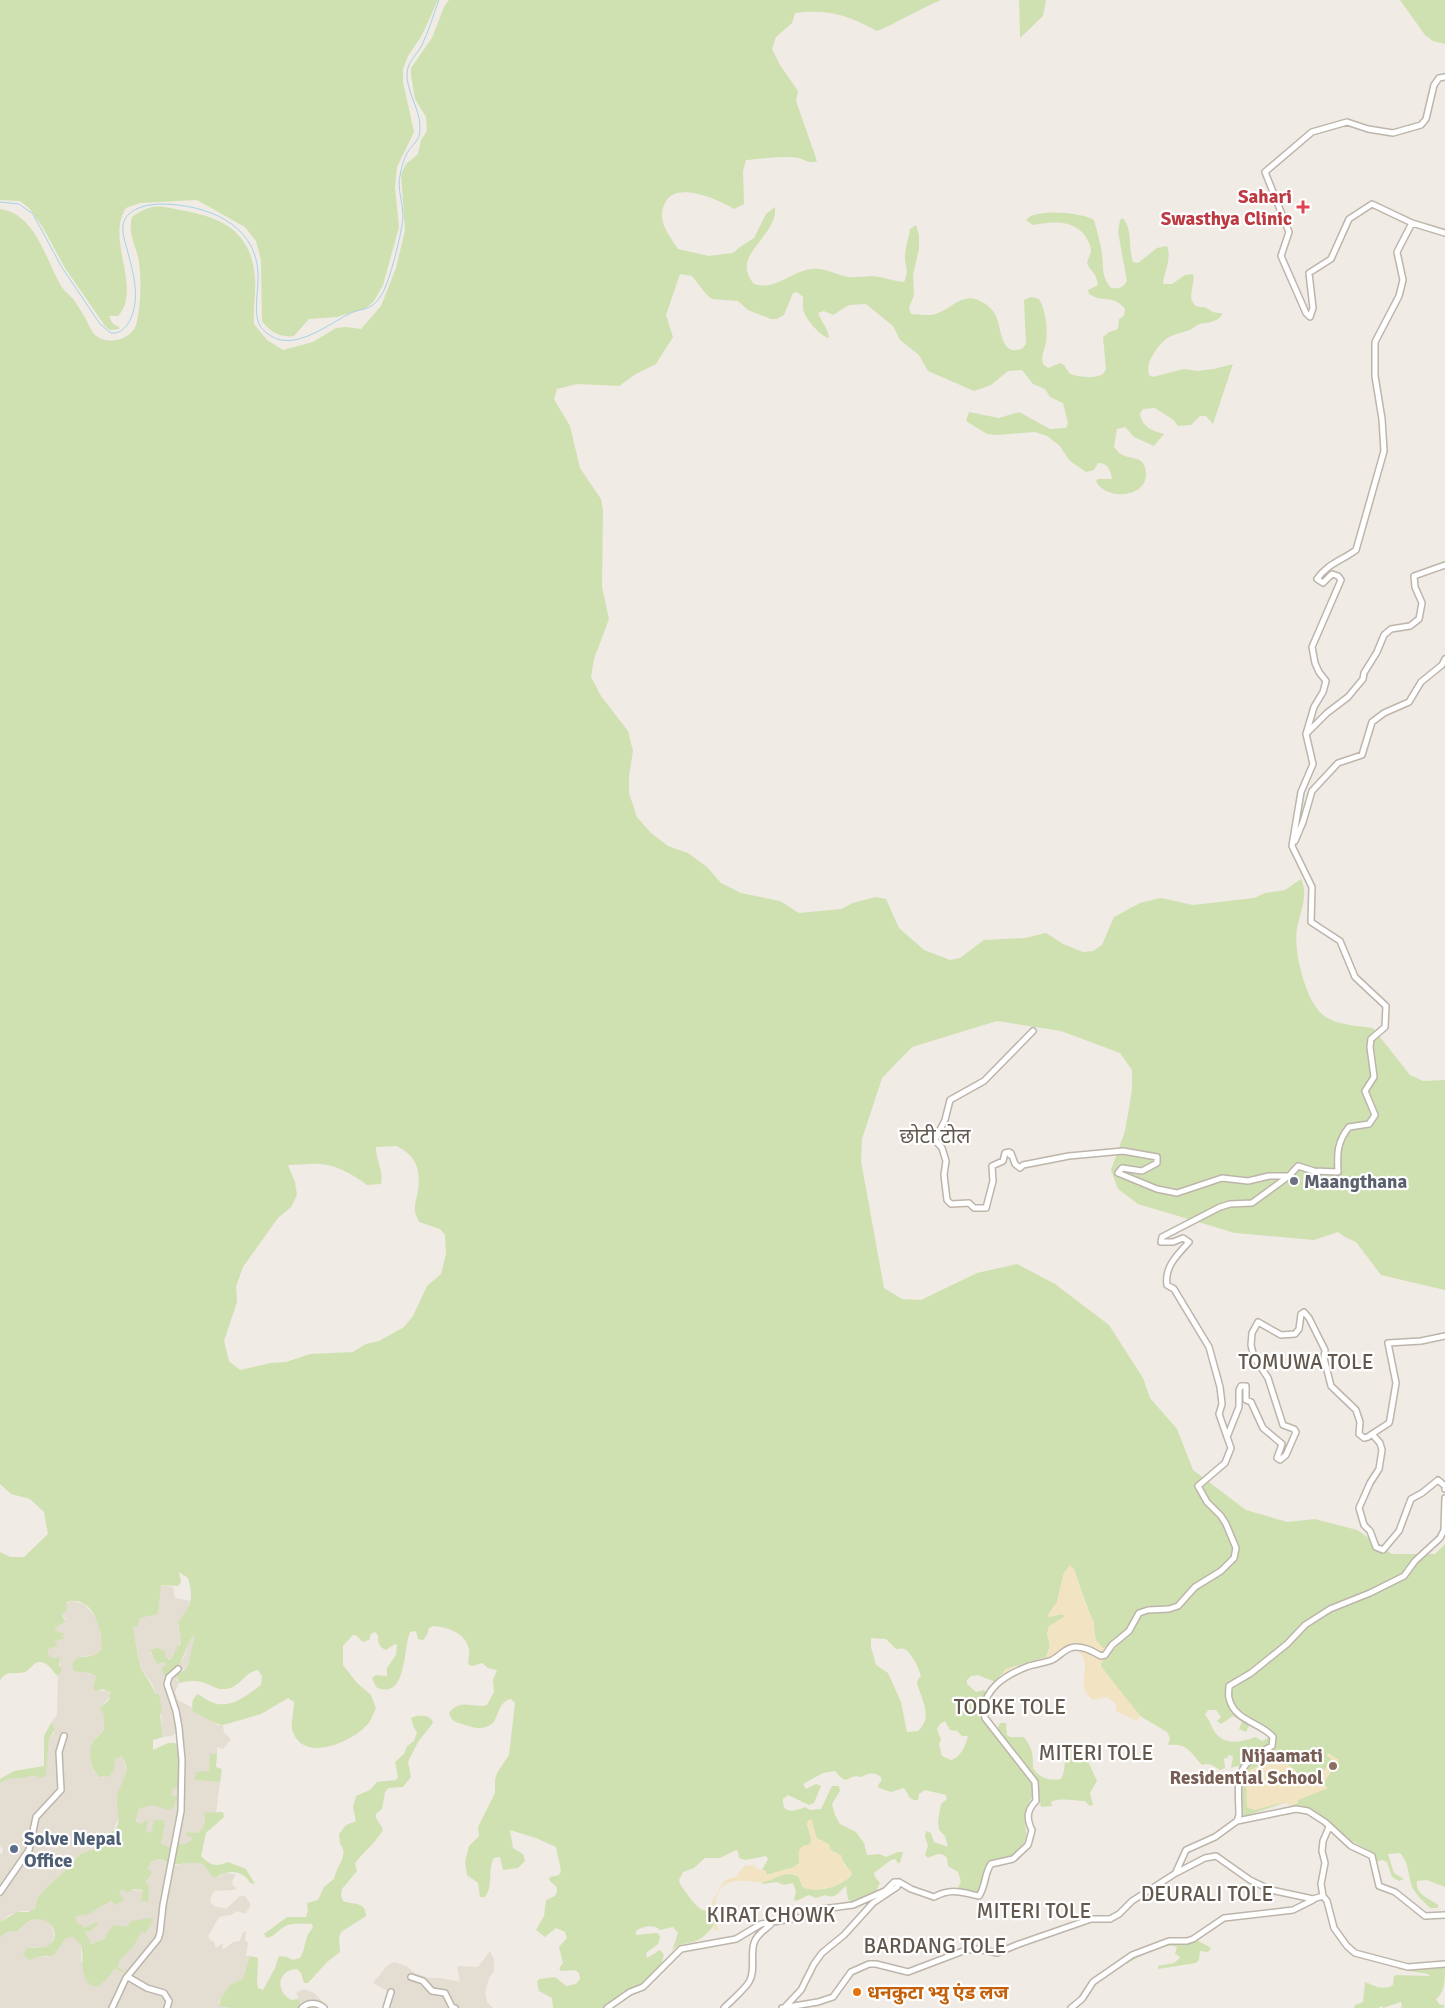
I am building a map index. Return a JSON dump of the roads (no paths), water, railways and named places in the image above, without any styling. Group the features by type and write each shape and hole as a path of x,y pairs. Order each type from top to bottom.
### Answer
{"street":[{"path":"1445,77 1439,78 1434,84 1424,123 1392,133 1368,129 1348,122 1312,132 1265,172 1289,232 1281,256 1306,313 1310,317 1314,308 1309,273 1330,258 1349,219 1372,204 1412,223 1445,233"},
{"path":"607,2008 630,1992 643,1987 681,1949 736,1939 761,1924 803,1917 815,1910 853,1905 885,1891 894,1882 899,1882 911,1889 934,1897 951,1891 979,1896 984,1890 984,1879 991,1864 1013,1859 1028,1845 1032,1830 1028,1823 1028,1814 1036,1801 1035,1782 986,1718 984,1707 988,1695 999,1682 1009,1675 1029,1666 1050,1661 1070,1648 1078,1647 1101,1656 1105,1655 1112,1645 1129,1631 1139,1613 1178,1606 1195,1587 1222,1571 1236,1553 1235,1543 1223,1519 1207,1502 1198,1486 1226,1463 1230,1448 1219,1414 1222,1404 1220,1387 1209,1348 1174,1289 1167,1285 1166,1276 1174,1258 1189,1242 1183,1238 1173,1242 1161,1242 1162,1237 1220,1207 1230,1204 1252,1203 1290,1176 1298,1166 1314,1171 1338,1172 1337,1155 1341,1137 1349,1127 1369,1124 1376,1115 1365,1091 1374,1077 1370,1047 1371,1039 1385,1027 1386,1006 1356,977 1340,941 1311,922 1312,887 1292,846 1301,792 1313,764 1306,734 1314,707 1323,692 1326,681 1315,663 1312,646 1340,580 1338,576 1332,574 1323,583 1317,579 1326,566 1343,560 1356,550 1384,451 1382,419 1374,376 1375,342 1399,296 1403,280 1397,252 1412,223"},
{"path":"1306,734 1327,712 1348,697 1363,679 1364,673 1377,652 1384,635 1391,629 1410,626 1419,618 1422,603 1415,587 1414,576 1445,565"},
{"path":"1292,846 1304,822 1312,792 1338,763 1362,755 1372,722 1384,713 1409,702 1421,682 1442,665 1445,659"},
{"path":"1034,1031 984,1081 950,1100 945,1120 935,1140 942,1148 946,1161 944,1175 947,1200 952,1204 969,1204 974,1208 986,1208 993,1181 992,1166 1003,1161 1005,1153 1009,1152 1015,1164 1020,1168 1023,1165 1069,1156 1123,1152 1157,1157 1158,1163 1142,1171 1122,1168 1118,1173 1157,1189 1177,1193 1222,1178 1248,1181 1269,1176 1290,1176"},
{"path":"1227,1437 1239,1407 1239,1390 1241,1386 1246,1386 1246,1400 1251,1402 1263,1428 1282,1444 1277,1458 1280,1460 1286,1455 1296,1432 1294,1429 1283,1425 1268,1378 1254,1357 1251,1345 1252,1333 1258,1322 1281,1335 1295,1334 1299,1329 1301,1314 1304,1312 1325,1350 1324,1358 1331,1386 1356,1410 1360,1422 1360,1434 1364,1438 1389,1423 1396,1384 1388,1343 1421,1341 1445,1336"},
{"path":"1372,1434 1380,1443 1382,1450 1379,1469 1370,1483 1359,1508 1364,1525 1370,1531 1376,1548 1383,1550 1399,1531 1411,1499 1438,1480 1445,1489"},
{"path":"1237,1821 1239,1815 1238,1778 1242,1768 1260,1752 1272,1746 1273,1737 1266,1729 1251,1724 1234,1711 1228,1697 1229,1686 1251,1673 1286,1644 1305,1625 1330,1609 1370,1593 1404,1576 1415,1561 1440,1538 1444,1530 1445,1498"},
{"path":"112,2008 120,1987 160,1933 163,1905 182,1811 182,1760 179,1728 176,1711 167,1684 169,1677 178,1669"},
{"path":"0,1892 29,1850 36,1817 60,1790 59,1752 64,1736"},
{"path":"1176,1872 1186,1850 1215,1837 1237,1821 1296,1809 1308,1811 1351,1846 1372,1856 1379,1886 1395,1892 1425,1916 1445,1915"},
{"path":"1329,1827 1323,1841 1322,1851 1325,1863 1321,1884 1334,1928 1346,1946 1355,1953 1408,1967 1445,1964"},
{"path":"783,2008 818,2002 833,1997 851,1972 868,1964 876,1964 908,1972 966,1950 978,1949 997,1954 1019,1944 1091,1919 1110,1919 1119,1914 1132,1901 1176,1872 1205,1858 1216,1856 1250,1880 1271,1890 1313,1900"},
{"path":"783,2008 801,1990 814,1964 822,1954 844,1935 873,1903 897,1888 899,1882"},
{"path":"1070,2008 1082,1999 1093,1982 1132,1955 1169,1941 1194,1939 1224,1918 1293,1910 1323,1896"},
{"path":"724,2008 750,1981 754,1942 760,1932 773,1922"},
{"path":"128,1977 147,1988 164,1993 170,2000 167,2008"},
{"path":"411,1977 423,1981 432,1991 445,1994 455,2008"},
{"path":"386,2008 391,1992"},
{"path":"302,2008 307,2004 316,2003 323,2007"}],"waterway":[{"path":"0,202 19,204 33,214 61,266 100,324 111,333 120,331 127,326 135,303 135,285 123,231 125,219 138,208 163,204 196,208 226,220 238,229 248,241 255,255 258,272 257,316 261,328 280,340 300,339 311,335 351,313 373,305 385,288 401,232 403,216 399,185 401,170 407,153 420,133 420,122 407,80 407,73 424,40 439,0"}],"place":[{"name":"Sahari Swasthya Clinic","path":"1303,207"},
{"name":"Maangthana","path":"1294,1181"},
{"name":"Nijaamati Residential School","path":"1333,1766"},
{"name":"Solve Nepal Office","path":"14,1849"},
{"name":"धनकुटा भ्यु एंड लज","path":"857,1992"}],"district":[{"name":"छोटी टोल","path":"935,1136"},
{"name":"TOMUWA TOLE","path":"1306,1362"},
{"name":"TODKE TOLE","path":"1010,1707"},
{"name":"MITERI TOLE","path":"1096,1753"},
{"name":"DEURALI TOLE","path":"1207,1894"},
{"name":"MITERI TOLE","path":"1034,1911"},
{"name":"KIRAT CHOWK","path":"771,1915"},
{"name":"BARDANG TOLE","path":"935,1946"}]}
